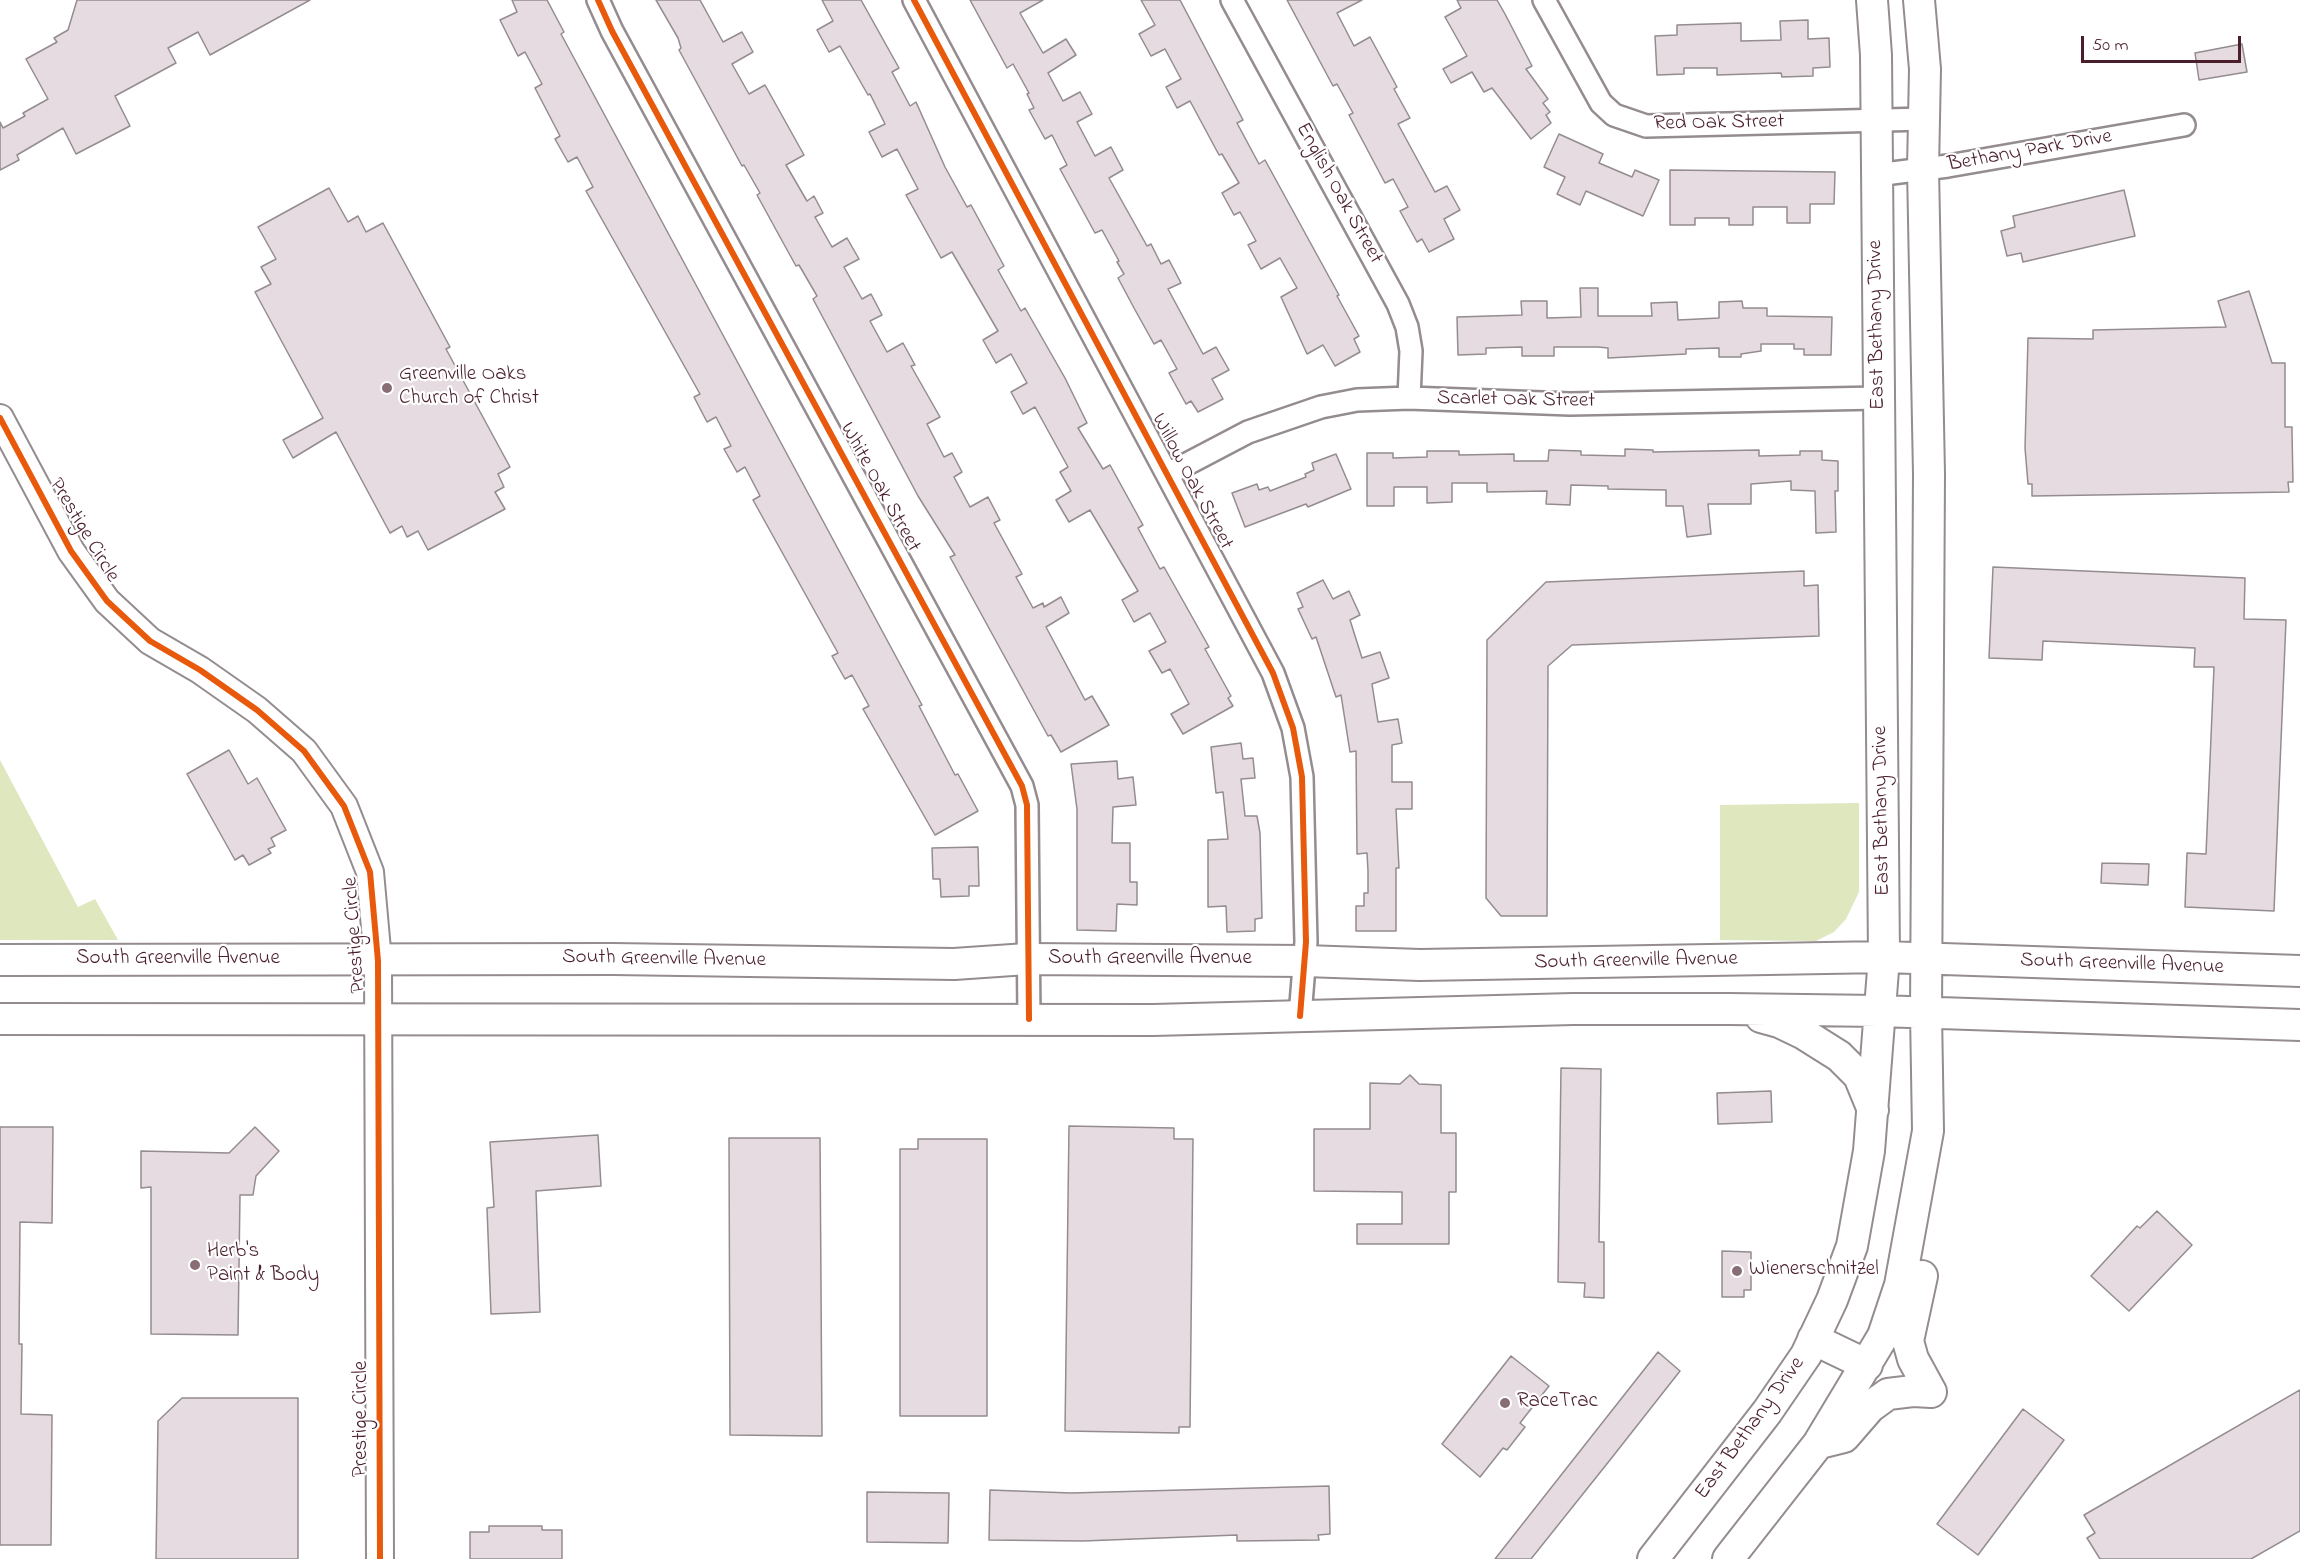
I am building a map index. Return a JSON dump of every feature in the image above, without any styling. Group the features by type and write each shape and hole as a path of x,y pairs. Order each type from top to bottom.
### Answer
{"main road":[{"name":"East Bethany Drive","path":"1653,1559 1767,1412 1806,1355 1832,1300 1852,1246 1869,1151 1884,957 1876,55 1872,0"},
{"name":"East Bethany Drive","path":"1728,1559 1818,1444 1883,1336 1900,1285 1928,1131 1926,1013 1928,959 1927,399 1923,170 1925,69 1919,0"},
{"path":"1879,398 1927,399"},
{"path":"1881,675 1928,675"},
{"name":"South Greenville Avenue","path":"0,960 613,959 954,964 1028,959 1305,961 1420,965 1884,957 2300,971"},
{"path":"0,1019 1153,1020 1573,1009 1729,1009 1879,1011 2300,1025"},
{"path":"1729,1009 1779,1022 1838,1055 1859,1076 1873,1111"},
{"path":"1818,1444 1844,1437 1870,1407 1888,1394 1913,1390 1931,1392 1913,1359 1908,1341 1924,1268 1911,1229"},
{"path":"1813,1339 1867,1365"}],"street":[{"name":"White Oak Street","path":"598,0 612,32 1022,786 1027,804 1029,1019"},
{"name":"Willow Oak Street","path":"914,0 1272,673 1293,729 1302,777 1305,826 1305,961 1300,1016"},
{"name":"English Oak Street","path":"1233,0 1398,304 1407,327 1411,351 1409,398"},
{"name":"Red Oak Street","path":"1544,0 1600,103 1614,115 1646,126 1925,119"},
{"name":"Bethany Park Drive","path":"1876,175 1923,170 2184,125"},
{"name":"Scarlet Oak Street","path":"1168,474 1248,432 1321,407 1357,400 1409,398 1570,404 1879,398"},
{"name":"Prestige Circle","path":"0,418 72,551 107,601 150,641 200,670 257,710 304,752 344,806 370,872 378,961 380,1559"}],"green space":[{"path":"0,760 78,907 95,899 118,940 0,940"},
{"path":"1859,803 1859,892 1846,919 1834,932 1816,941 1720,940 1720,805"}],"building":[{"path":"77,0 310,0 210,55 198,32 168,48 176,63 115,96 130,126 76,154 63,128 17,155 19,160 0,170 0,122 3,128 25,116 23,113 48,99 26,59 57,42 54,38 68,30"},
{"path":"512,0 547,0 564,32 561,34 922,705 919,706 955,775 958,774 978,811 935,835 863,709 869,706 852,675 845,679 832,656 838,653 753,500 760,496 745,467 737,472 724,449 731,446 716,417 707,422 694,397 700,394 586,191 593,187 577,157 568,162 555,139 560,136 535,88 542,84 525,52 518,56 500,20 517,12"},
{"path":"656,0 700,0 723,42 742,32 753,52 732,64 749,94 765,85 804,155 786,165 807,201 814,196 823,213 815,217 832,247 847,238 859,259 844,267 862,299 871,294 882,315 870,321 887,352 903,343 915,365 911,366 940,417 927,424 944,457 952,453 962,472 954,477 970,507 988,497 1000,520 994,523 1022,574 1016,577 1033,608 1043,603 1044,607 1061,597 1069,613 1046,627 1085,700 1092,696 1109,725 1061,752 1051,735 1048,736 950,557 955,555 918,496 813,299 817,296 799,265 796,266 757,195 760,193 744,165 742,166 679,50 681,48 678,38"},
{"path":"822,0 861,0 899,68 892,72 910,106 916,102 945,167 967,207 971,205 1004,266 998,270 1021,311 1025,308 1065,378 1087,423 1078,428 1103,469 1110,465 1143,525 1138,528 1160,569 1164,567 1209,647 1205,649 1231,696 1228,698 1233,706 1183,734 1171,714 1189,704 1170,669 1162,673 1149,651 1166,642 1150,613 1134,622 1122,600 1138,591 1090,510 1069,522 1056,500 1071,491 1060,472 1068,467 1035,407 1023,414 1011,392 1027,383 1011,354 996,363 983,340 998,331 952,252 941,258 906,195 918,189 897,149 882,157 869,132 885,124 870,94 868,95 840,46 829,52 817,30 833,21"},
{"path":"970,0 1043,0 1020,13 1043,53 1066,39 1076,55 1048,73 1063,101 1080,92 1092,114 1077,122 1095,156 1111,147 1123,170 1109,178 1147,246 1151,244 1161,264 1169,260 1181,283 1168,289 1203,354 1216,347 1229,370 1212,379 1223,399 1198,412 1191,401 1186,404 1169,373 1177,369 1161,340 1154,344 1118,278 1124,274 1117,262 1119,261 1102,230 1095,233 1060,169 1067,165 1052,135 1045,139 1029,110 1034,108 1027,94 1029,93 1013,64 1007,68"},
{"path":"1141,0 1180,0 1243,120 1237,123 1259,164 1265,160 1339,295 1337,296 1359,336 1354,339 1360,352 1335,366 1323,345 1307,354 1281,297 1297,288 1280,258 1261,269 1248,245 1256,241 1240,212 1234,215 1222,193 1239,183 1222,154 1219,155 1190,101 1177,108 1166,87 1181,79 1165,49 1151,56 1139,34 1155,25"},
{"path":"1287,0 1362,0 1337,13 1354,46 1370,37 1397,87 1394,89 1410,118 1398,124 1435,192 1447,186 1460,210 1444,219 1454,239 1429,252 1422,239 1417,242 1400,211 1408,207 1393,179 1385,183 1349,115 1353,113 1337,84 1333,86"},
{"path":"1457,0 1497,0 1505,14 1532,66 1526,69 1548,99 1543,103 1550,112 1546,115 1551,123 1531,139 1492,88 1484,92 1472,72 1451,83 1443,69 1467,56 1445,17 1461,8"},
{"path":"1808,20 1808,39 1829,38 1830,67 1813,68 1813,76 1782,77 1781,73 1717,75 1717,68 1684,68 1684,74 1657,75 1655,36 1677,35 1677,25 1741,23 1741,41 1781,40 1780,21"},
{"path":"2242,44 2247,72 2199,80 2195,53"},
{"path":"1559,134 1603,154 1599,163 1632,177 1635,170 1659,180 1643,216 1586,191 1580,205 1557,194 1565,177 1544,167"},
{"path":"1670,170 1835,172 1834,204 1810,204 1810,223 1787,223 1787,207 1753,207 1753,225 1729,225 1729,218 1695,218 1695,225 1670,225"},
{"name":"Greenville Oaks Church of Christ","path":"329,188 348,222 358,216 366,232 383,223 450,347 446,349 510,467 498,474 504,487 495,492 505,509 428,550 418,531 407,537 402,526 390,533 336,432 293,458 283,440 323,418 255,292 271,284 261,267 276,259 258,227"},
{"path":"2124,190 2135,236 2023,262 2021,253 2007,256 2001,231 2015,227 2013,216"},
{"path":"1580,288 1598,288 1598,316 1652,316 1651,303 1677,302 1678,320 1719,318 1719,302 1742,301 1743,308 1767,308 1767,316 1832,317 1831,355 1804,355 1804,349 1794,349 1794,344 1761,344 1761,351 1741,354 1741,357 1719,357 1719,348 1686,349 1686,354 1608,358 1608,348 1598,347 1554,347 1554,356 1522,356 1522,347 1486,348 1486,354 1458,355 1457,317 1522,315 1521,301 1547,301 1547,318 1581,317"},
{"path":"2249,291 2272,363 2285,363 2285,427 2292,427 2293,482 2288,482 2289,492 2032,496 2032,484 2028,484 2025,448 2028,338 2093,339 2093,330 2226,327 2218,301"},
{"path":"1625,449 1653,450 1653,452 1759,450 1759,456 1800,455 1800,451 1822,451 1822,460 1838,461 1838,491 1835,491 1836,532 1816,533 1815,491 1791,490 1791,481 1751,484 1751,504 1708,504 1711,534 1687,537 1683,506 1666,506 1666,490 1608,489 1608,486 1571,485 1570,505 1546,504 1547,491 1487,492 1487,483 1452,483 1452,502 1427,503 1427,487 1394,487 1394,506 1367,506 1367,453 1393,453 1393,458 1427,457 1427,451 1459,451 1459,455 1514,454 1514,461 1548,461 1549,450 1581,451 1581,455 1625,456"},
{"path":"1336,454 1351,489 1308,507 1306,504 1245,527 1232,493 1257,484 1259,490 1268,487 1270,491 1306,477 1305,474 1314,470 1312,463"},
{"path":"1993,567 2245,578 2244,619 2286,620 2274,911 2185,907 2187,853 2206,854 2214,667 2194,667 2195,648 2043,641 2042,660 1989,658"},
{"path":"1804,571 1804,586 1818,585 1819,636 1572,645 1548,666 1547,916 1501,916 1486,898 1487,640 1546,582"},
{"path":"1323,580 1333,599 1349,591 1360,615 1350,620 1362,658 1380,652 1389,678 1372,684 1378,722 1398,719 1402,743 1392,745 1392,782 1412,782 1412,809 1396,809 1399,868 1396,868 1396,931 1356,931 1356,906 1364,906 1364,893 1368,893 1368,871 1367,853 1357,854 1356,751 1350,752 1341,695 1336,697 1316,637 1312,639 1298,609 1303,607 1297,593"},
{"path":"1241,743 1243,759 1253,758 1255,778 1241,779 1245,816 1257,816 1260,833 1262,918 1255,919 1255,931 1227,932 1226,906 1208,907 1208,840 1228,839 1223,792 1216,793 1211,747"},
{"path":"229,750 248,784 257,778 286,830 271,838 275,846 268,849 271,853 249,865 243,855 235,860 187,774"},
{"path":"1117,761 1118,779 1133,777 1136,805 1113,807 1112,843 1130,843 1130,882 1137,882 1137,905 1117,904 1116,931 1077,930 1077,809 1071,764"},
{"path":"978,847 979,886 969,886 969,896 941,897 940,879 933,879 932,848"},
{"path":"2102,863 2149,864 2148,885 2101,883"},
{"path":"1561,1068 1601,1069 1599,1242 1604,1242 1604,1298 1584,1297 1585,1283 1558,1282"},
{"path":"1410,1075 1419,1084 1441,1085 1441,1133 1456,1133 1456,1192 1449,1192 1449,1244 1357,1244 1357,1224 1402,1224 1402,1192 1314,1191 1314,1129 1370,1129 1370,1083 1400,1084"},
{"path":"1771,1091 1772,1122 1718,1124 1717,1093"},
{"path":"1069,1126 1174,1128 1174,1139 1193,1139 1190,1427 1179,1427 1179,1433 1065,1431"},
{"path":"0,1127 53,1127 52,1223 20,1222 19,1344 22,1344 21,1414 52,1415 51,1545 0,1545"},
{"name":"Herb's Paint & Body","path":"255,1127 279,1151 256,1176 253,1195 240,1195 238,1335 151,1334 151,1187 141,1188 141,1151 229,1153"},
{"path":"598,1135 601,1186 536,1191 540,1312 491,1314 487,1208 494,1207 490,1142"},
{"path":"729,1138 820,1138 822,1436 730,1435"},
{"path":"918,1139 987,1139 987,1416 900,1416 900,1149 918,1149"},
{"path":"2157,1211 2192,1245 2129,1311 2091,1276 2137,1226 2140,1228"},
{"name":"Wienerschnitzel","path":"1722,1251 1751,1252 1751,1290 1744,1290 1744,1297 1722,1297"},
{"name":"RaceTrac","path":"1658,1352 1680,1371 1610,1460 1531,1559 1495,1559"},
{"name":"RaceTrac","path":"1511,1356 1549,1386 1520,1423 1525,1427 1507,1450 1503,1448 1480,1477 1442,1444"},
{"path":"2300,1390 2300,1531 2251,1559 2100,1559 2087,1538 2095,1533 2084,1515"},
{"path":"182,1398 298,1398 298,1559 156,1559 158,1421"},
{"path":"2023,1409 2064,1440 1978,1555 1937,1524"},
{"path":"1329,1486 1330,1534 1318,1535 1319,1540 1237,1541 1237,1535 1083,1541 989,1540 990,1490 1071,1493"},
{"path":"867,1492 949,1493 948,1543 867,1542"},
{"path":"489,1526 542,1526 542,1530 562,1530 562,1559 470,1559 470,1532 489,1532"}],"cycle path":[{"path":"598,0 612,31 1022,786 1027,805 1029,1019"},
{"path":"914,0 1273,673 1293,728 1302,777 1306,942 1300,1016"},
{"path":"0,418 71,551 107,601 150,641 200,670 257,710 304,751 344,806 370,872 378,961 380,1559"}],"place":[{"name":"Greenville Oaks Church of Christ","path":"387,388"},
{"name":"Herb's Paint & Body","path":"195,1265"},
{"name":"Wienerschnitzel","path":"1737,1271"},
{"name":"RaceTrac","path":"1505,1403"}]}
